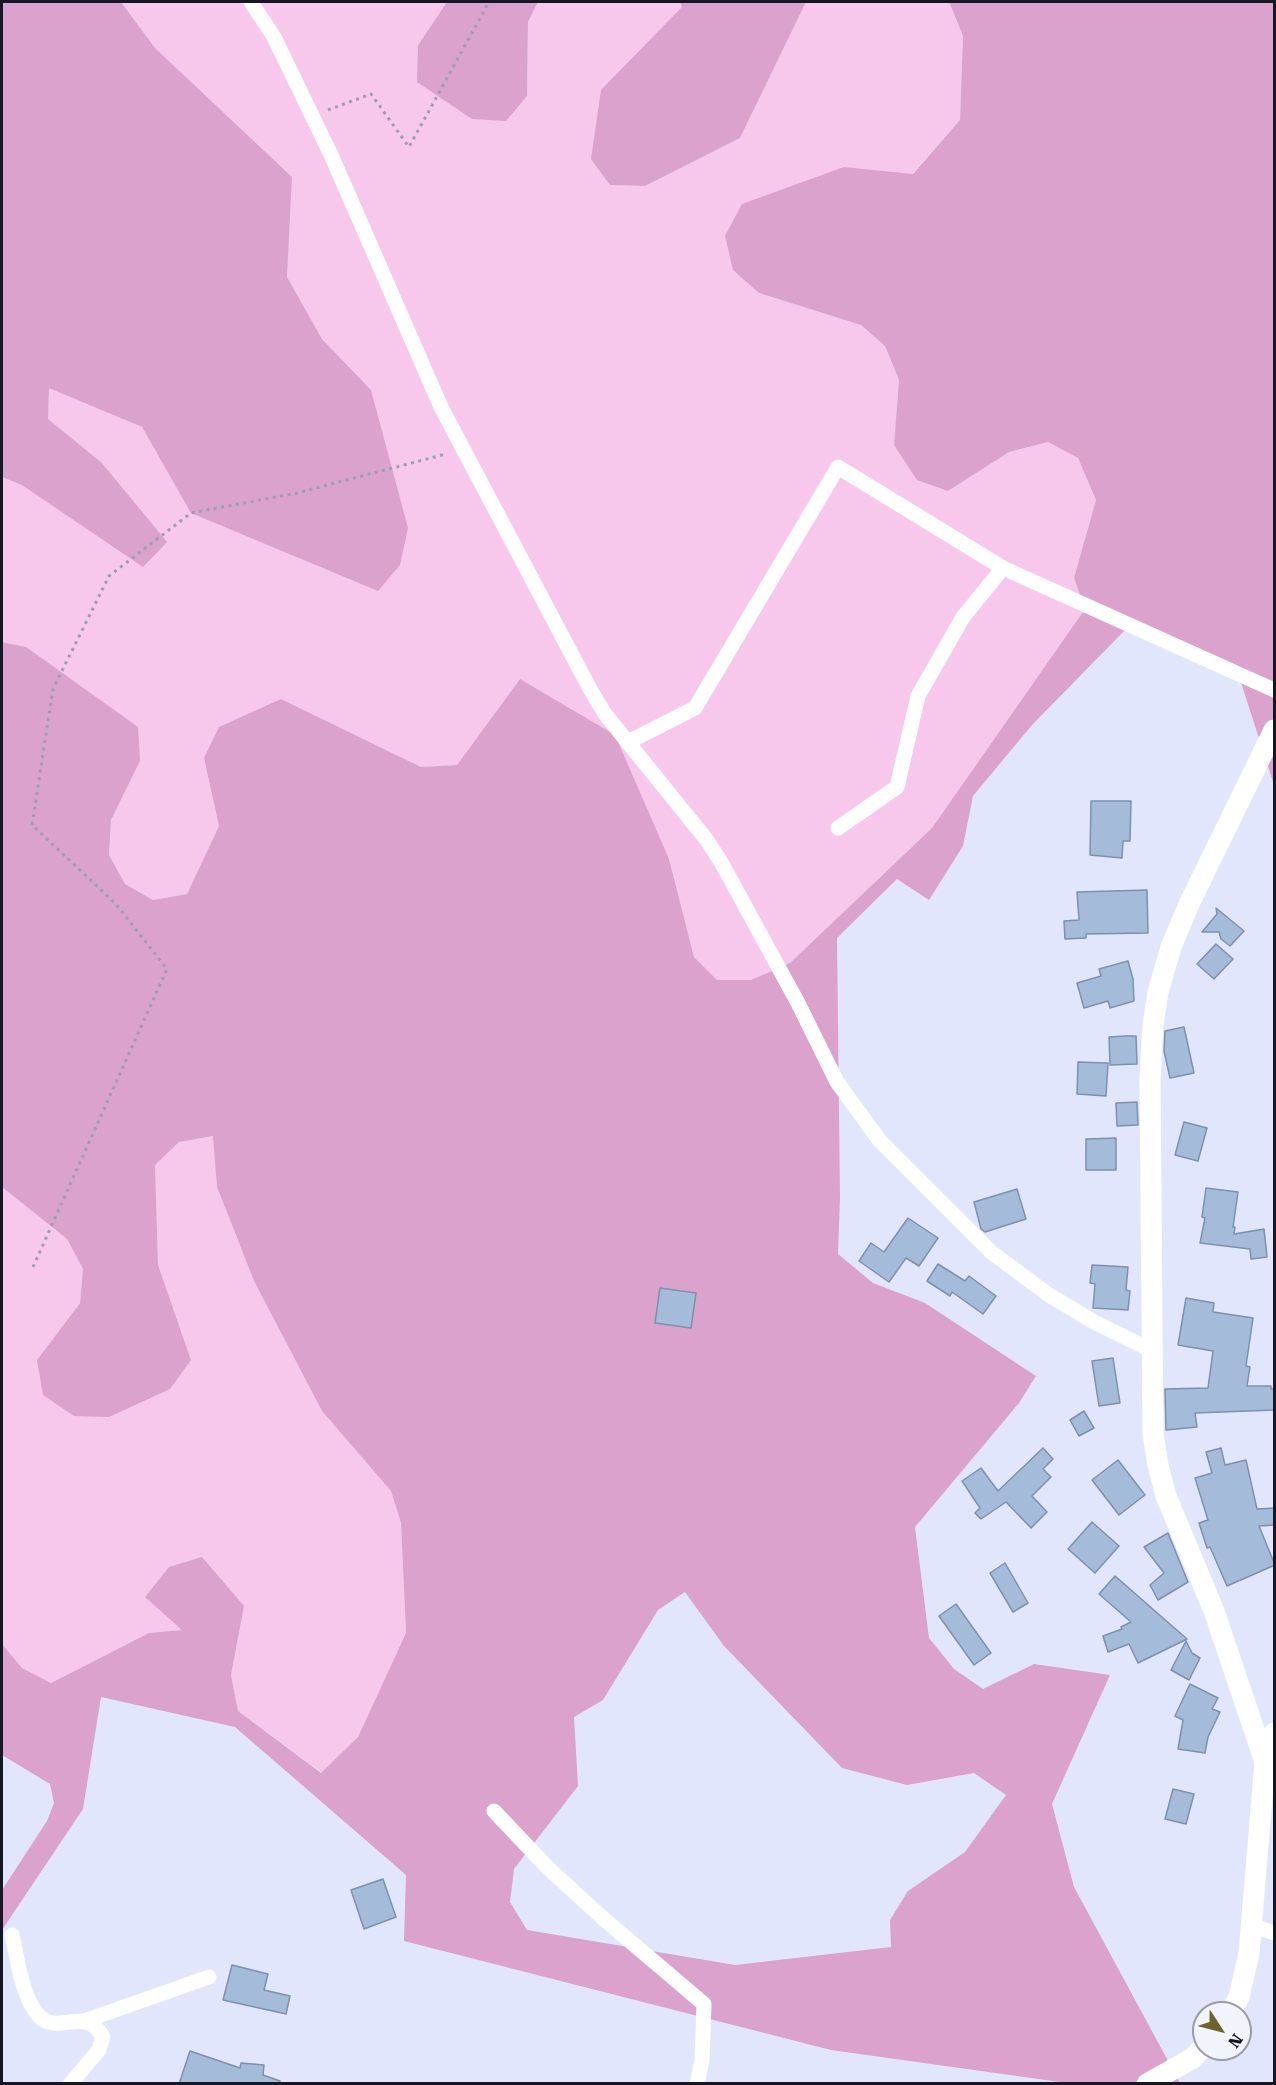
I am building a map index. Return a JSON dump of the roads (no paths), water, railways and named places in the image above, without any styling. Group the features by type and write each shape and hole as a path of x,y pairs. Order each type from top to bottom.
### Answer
{"street":[{"path":"251,2 274,37 312,116 367,235 441,407 590,689 604,714 722,862 798,1003 837,1082 880,1141 991,1252 1049,1295 1094,1322 1151,1350"},
{"path":"628,742 695,708 838,467 1003,568 1275,690"},
{"path":"838,828 897,787 918,696 963,617 1003,568"},
{"path":"1265,1762 1214,1611 1166,1496 1158,1465 1153,1434 1151,1350 1150,1081 1153,1025 1158,992 1171,947 1190,902 1275,730"},
{"path":"1237,2001 1249,1953 1265,1762 1275,1733"},
{"path":"494,1811 549,1869 704,2004 702,2061 698,2084"},
{"path":"1251,1925 1275,1933"},
{"path":"12,1935 27,1996 38,2016 46,2021 58,2023 84,2020 208,1977"},
{"path":"70,2084 99,2050 102,2043 103,2037 99,2029 84,2020"},
{"path":"1147,2084 1192,2059"}]}
